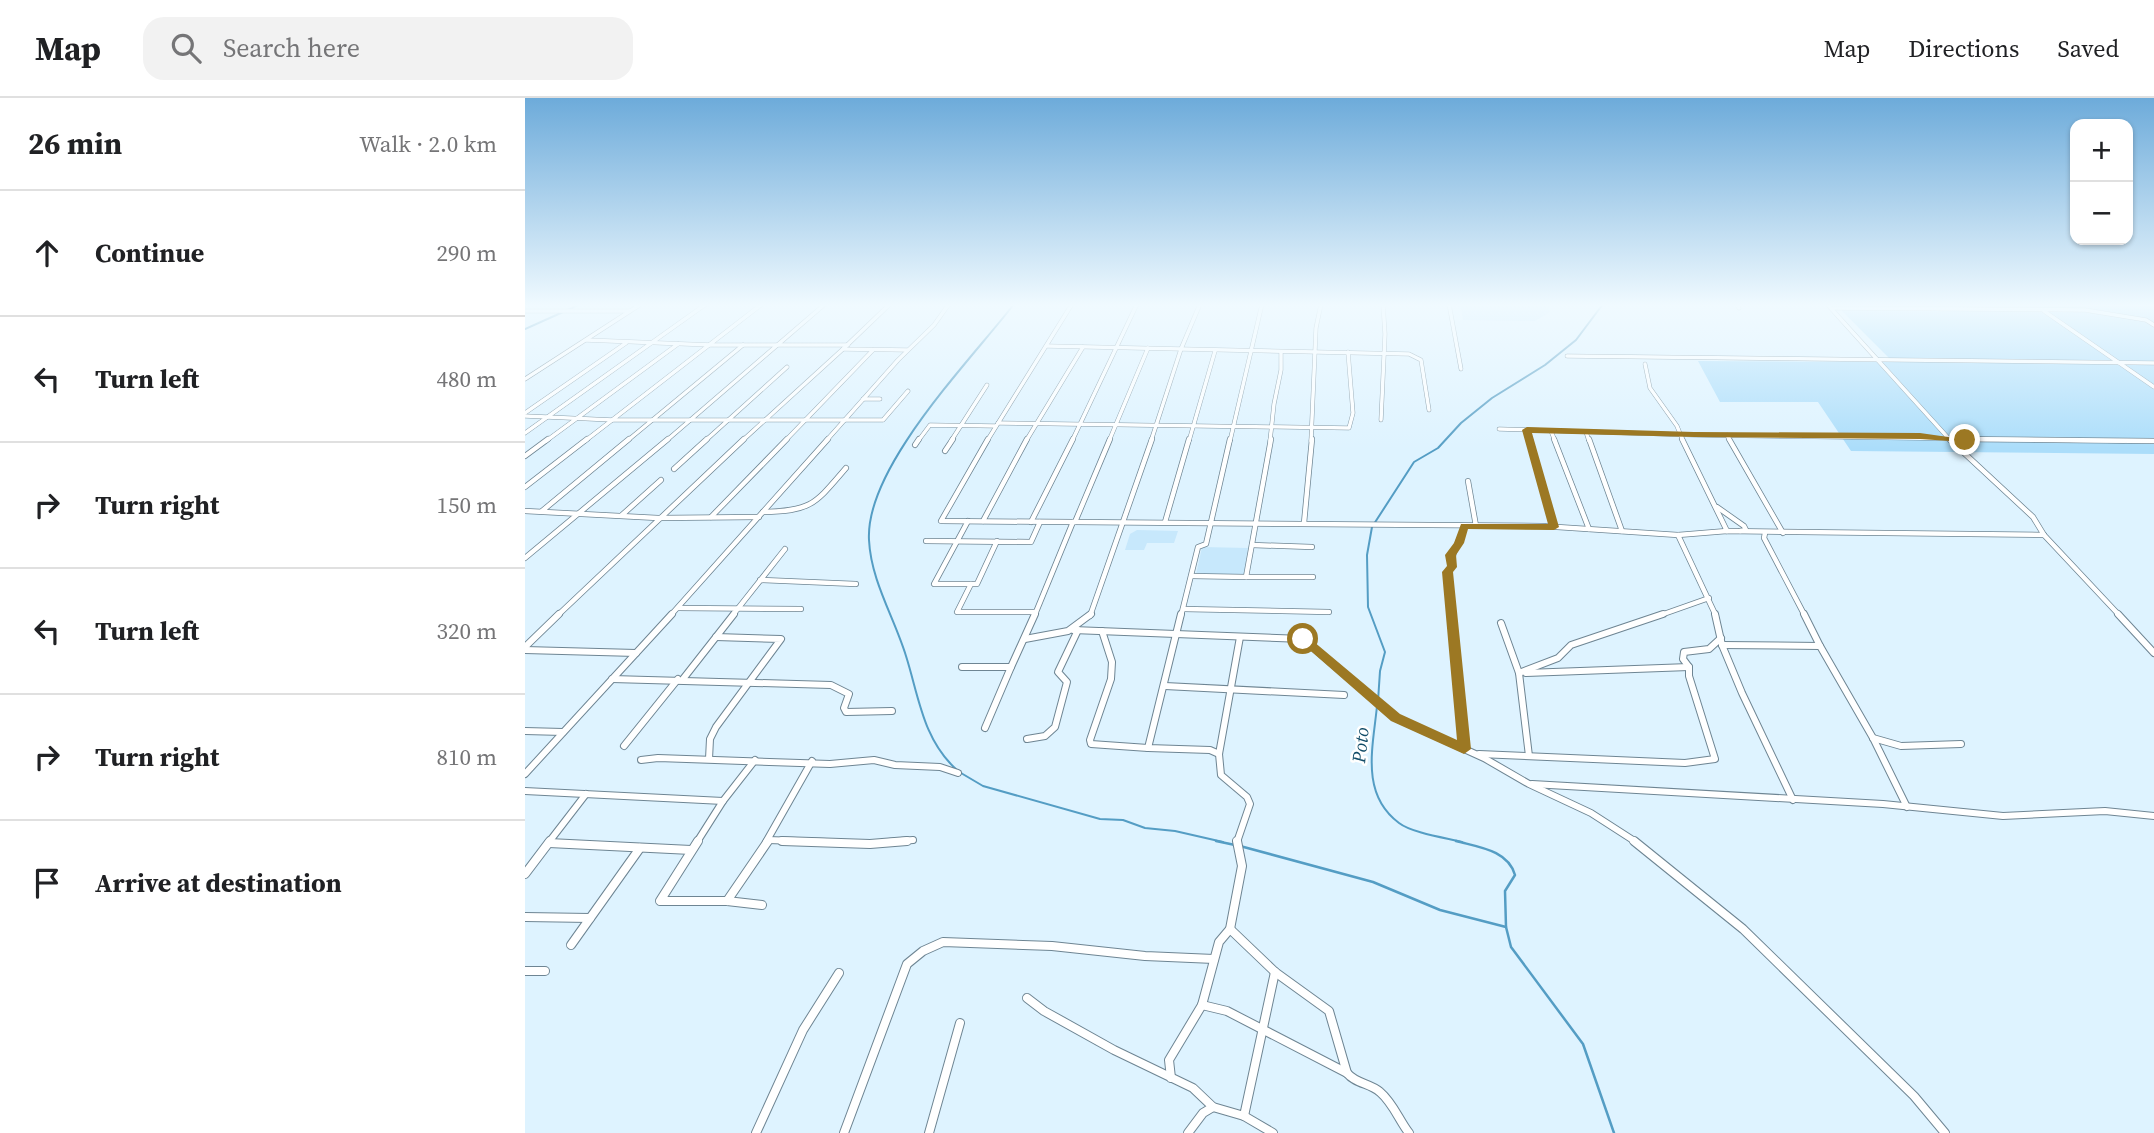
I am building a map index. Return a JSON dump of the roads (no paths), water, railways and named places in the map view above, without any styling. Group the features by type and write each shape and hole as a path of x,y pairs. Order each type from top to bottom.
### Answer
{"street":[{"path":"525,379 567,352"},
{"path":"525,414 612,352"},
{"path":"525,433 639,352"},
{"path":"525,456 667,352"},
{"path":"525,487 701,352"},
{"path":"542,512 734,352"},
{"path":"525,558 581,514 768,352"},
{"path":"525,648 658,518 768,420 839,352"},
{"path":"711,517 871,352"},
{"path":"525,774 678,608 906,352"},
{"path":"1043,352 941,521 1554,527 1678,535 1727,531 2044,535"},
{"path":"983,521 1080,352"},
{"path":"1031,522 1115,352"},
{"path":"985,728 1146,352"},
{"path":"1027,738 1045,736 1055,727 1067,682 1058,673 1064,655 1075,630 1090,616 1125,521 1180,352"},
{"path":"1165,522 1215,352"},
{"path":"1148,748 1198,547 1206,544 1251,352"},
{"path":"1247,577 1272,427 1272,407 1282,374 1281,352"},
{"path":"1304,523 1313,428 1315,352"},
{"path":"915,445 930,425 1349,428 1353,413 1348,352"},
{"path":"1353,352 1409,354 1420,358 1429,410"},
{"path":"1458,352 1461,369"},
{"path":"1871,352 1874,359 1949,438 2033,517 2044,535 2154,653"},
{"path":"2102,352 2154,387"},
{"path":"1381,420 1383,354"},
{"path":"1567,356 2154,363"},
{"path":"1644,364 1650,388 1681,435 1691,463 1727,531"},
{"path":"674,470 787,367"},
{"path":"945,451 987,385"},
{"path":"525,414 613,420 883,420 908,391"},
{"path":"863,399 880,399"},
{"path":"1499,429 1681,435 2154,442"},
{"path":"1527,430 1554,527"},
{"path":"1551,430 1589,529"},
{"path":"1586,432 1622,531"},
{"path":"1727,435 1783,533"},
{"path":"763,512 799,512 813,506 846,468"},
{"path":"621,516 661,480"},
{"path":"1468,481 1476,526"},
{"path":"1715,506 1746,530 1737,532"},
{"path":"525,511 658,518 758,517"},
{"path":"968,522 934,584 977,584 997,541"},
{"path":"926,541 1031,542 1041,522"},
{"path":"1464,526 1459,543 1451,555 1452,567 1448,572 1464,749"},
{"path":"1765,533 1764,538 1873,738 1907,807"},
{"path":"1678,535 1709,598 1719,624 1722,642 1793,800"},
{"path":"1252,545 1312,547"},
{"path":"624,746 716,637 785,549"},
{"path":"1192,576 1313,577"},
{"path":"760,580 813,580 856,584"},
{"path":"971,584 957,612 1036,612"},
{"path":"1519,673 1557,658 1571,645 1709,598"},
{"path":"678,608 800,609"},
{"path":"1183,609 1329,612"},
{"path":"1501,623 1519,673 1529,756"},
{"path":"1025,639 1053,638 1075,630 1303,639 1396,718 1476,754 1623,832 1743,929 1914,1096 1945,1133"},
{"path":"1102,631 1112,662 1111,679 1090,740 1091,744 1210,750 1220,754"},
{"path":"709,759 710,739 716,727 781,639 716,637"},
{"path":"1171,1078 1169,1060 1202,1005 1219,942 1230,929 1242,866 1237,842 1250,804 1247,797 1221,775 1220,754 1240,637"},
{"path":"1476,754 1711,762 1715,760 1714,755 1689,676 1689,667 1683,659 1684,652 1709,649 1722,642 1821,646"},
{"path":"525,648 636,653"},
{"path":"962,667 1011,667"},
{"path":"1519,673 1689,667"},
{"path":"612,679 831,685 849,694 844,708 846,712 892,711"},
{"path":"1165,686 1344,695"},
{"path":"525,731 563,732"},
{"path":"1873,738 1901,746 1961,744"},
{"path":"641,760 812,761 830,764 874,760 895,765 940,767 958,772"},
{"path":"755,760 723,802 660,901 727,901 762,905"},
{"path":"727,901 768,840 812,761"},
{"path":"1529,784 1907,807 2003,816 2105,811 2154,817"},
{"path":"525,791 723,802"},
{"path":"525,873 586,794"},
{"path":"768,840 870,844 913,840"},
{"path":"549,843 691,850"},
{"path":"571,945 640,848"},
{"path":"525,917 590,918"},
{"path":"1230,929 1275,972 1329,1011 1347,1073 1354,1083 1377,1090 1395,1110 1409,1133"},
{"path":"844,1133 907,964 923,951 943,943 957,943 1052,946 1145,956 1214,959"},
{"path":"525,971 545,971"},
{"path":"1244,1116 1275,972"},
{"path":"757,1133 816,1005 839,973"},
{"path":"1027,998 1044,1012 1193,1088 1213,1107 1244,1116 1273,1133"},
{"path":"1202,1005 1227,1012 1347,1073"},
{"path":"929,1133 960,1023"},
{"path":"1188,1133 1203,1113 1213,1107"}],"waterway":[{"path":"957,770 929,732 906,656 878,584 869,540 872,511 884,480 924,416 974,352"},
{"name":"Poto","path":"1378,701 1380,671 1385,652 1368,607 1367,555 1372,527 1414,462 1438,448 1461,423 1492,398 1561,352"},
{"name":"Poto","path":"1377,706 1372,769 1374,784 1387,811 1399,823 1412,830 1462,842"},
{"path":"961,773 983,786 1100,819 1123,820 1145,828 1175,831 1223,842"},
{"path":"1216,841 1235,845"},
{"name":"Poto","path":"1456,841 1491,851 1506,860 1511,867 1515,875 1505,891 1506,927"},
{"path":"1240,846 1373,882 1440,910 1506,927"},
{"name":"Poto","path":"1506,927 1511,947 1583,1044 1614,1133"}]}
